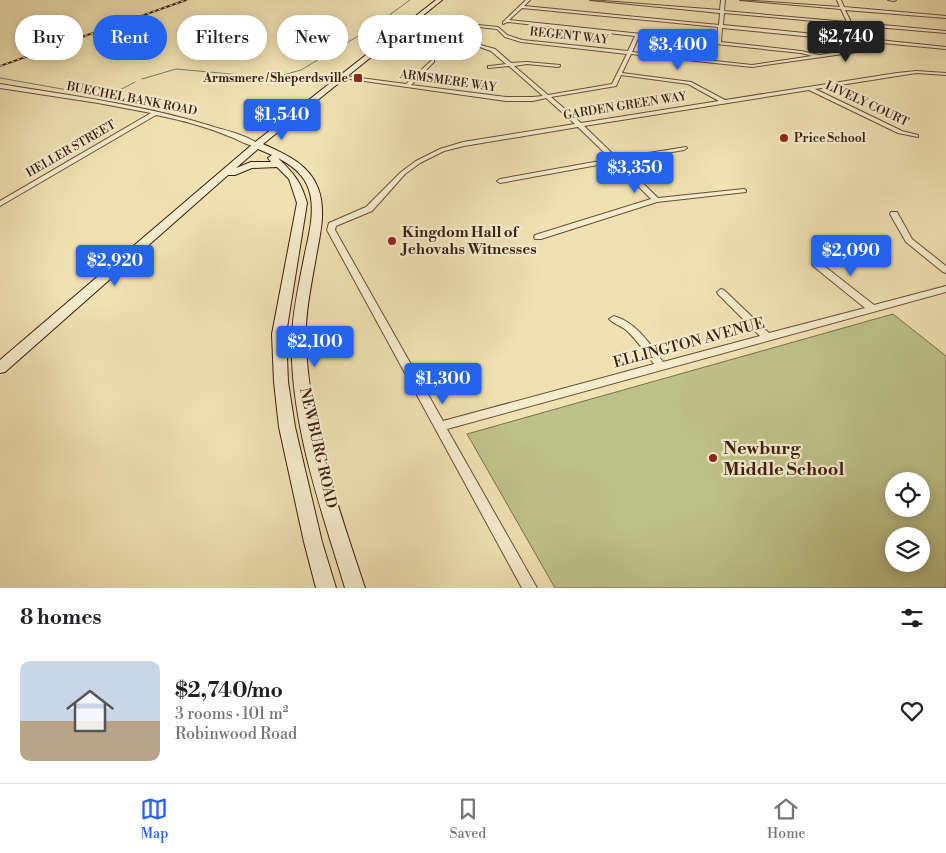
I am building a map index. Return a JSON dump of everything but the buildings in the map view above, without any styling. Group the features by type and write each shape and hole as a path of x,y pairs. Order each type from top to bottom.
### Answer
{"main road":[{"path":"422,15 439,0"},
{"path":"0,368 214,182 263,148 367,60"},
{"name":"NEWBURG ROAD","path":"263,148 268,155 281,164 298,187 302,202 279,334 281,382 289,436 313,542 326,588"},
{"name":"NEWBURG ROAD","path":"263,148 275,152 303,172 316,198 314,229 301,310 300,368 318,460 355,588"},
{"path":"214,182 251,165 281,164"}],"street":[{"path":"498,28 528,0"},
{"path":"592,0 946,32"},
{"path":"719,43 723,0"},
{"path":"742,0 946,17"},
{"path":"839,0 858,40"},
{"path":"520,7 946,48"},
{"path":"506,21 806,52 821,57"},
{"name":"REGENT WAY","path":"482,26 498,28 506,36 517,40 755,66 862,50 858,40"},
{"path":"638,35 621,74 690,83 724,102"},
{"path":"482,47 493,50 548,97 656,200"},
{"path":"408,85 432,61"},
{"path":"490,67 530,63 558,66"},
{"name":"GARDEN GREEN WAY","path":"332,226 369,209 410,167 442,150 468,143 905,73 946,74"},
{"name":"ARMSMERE WAY","path":"346,77 514,100 608,88 614,85 621,74"},
{"name":"BUECHEL BANK ROAD","path":"0,86 154,114 227,132 263,148"},
{"name":"LIVELY COURT","path":"810,88 900,132 916,136"},
{"name":"HELLER STREET","path":"0,204 154,114"},
{"path":"500,181 684,148"},
{"path":"538,237 656,200 744,191"},
{"path":"894,214 908,240 946,270"},
{"path":"332,226 331,230 530,588"},
{"path":"816,264 873,309"},
{"name":"ELLINGTON AVENUE","path":"440,426 946,289"},
{"path":"722,292 767,338"},
{"path":"614,319 625,324 634,332 661,366"}],"green space":[{"name":"Newburg Middle School","path":"893,314 946,356 946,588 555,588 467,434"}],"waterway":[{"path":"257,77 276,77 301,70 370,29 410,0"},
{"path":"142,79 176,69 242,75"},
{"path":"0,78 96,95 118,91 135,82"}],"railway":[{"path":"0,66 186,0"}],"place":[{"name":"Armsmere / Sheperdsville","path":"358,78"},
{"name":"Price School","path":"784,138"},
{"name":"Kingdom Hall of Jehovahs Witnesses","path":"392,241"},
{"name":"Newburg Middle School","path":"713,458"}]}
